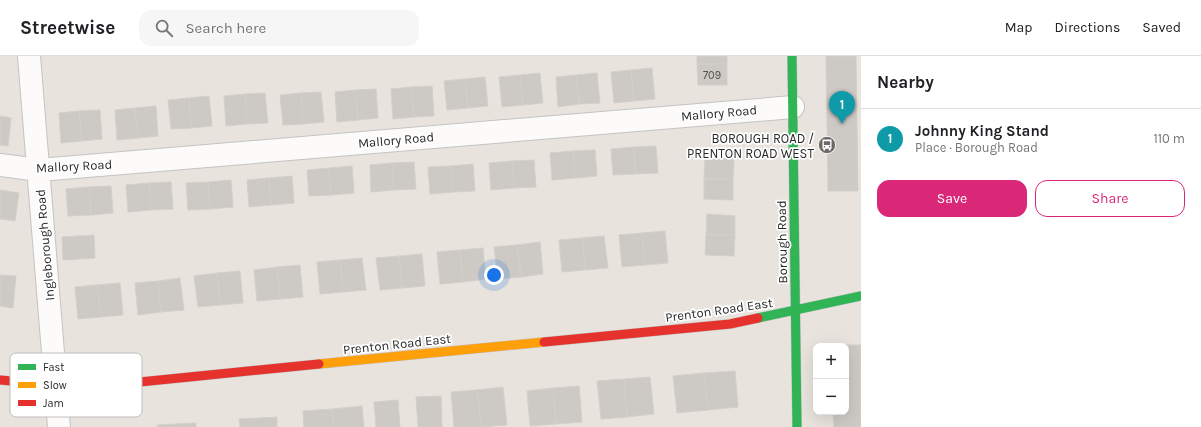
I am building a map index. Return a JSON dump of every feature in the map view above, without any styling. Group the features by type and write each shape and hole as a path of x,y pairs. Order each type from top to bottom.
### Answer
{"street":[{"name":"Ingleborough Road","path":"29,56 53,353"},
{"name":"Borough Road","path":"792,56 797,427"},
{"name":"Mallory Road","path":"0,165 39,170 793,107"},
{"name":"Prenton Road East","path":"142,382 730,324 795,312 861,296"},
{"name":"Prenton Road East","path":"0,380 10,381"},
{"name":"Ingleborough Road","path":"58,417 59,427"}],"building":[{"path":"697,56 727,56 727,64 697,64"},
{"path":"826,56 856,56 858,191 828,191"},
{"path":"697,64 727,64 727,85 698,85"},
{"path":"652,68 655,99 634,101 631,70"},
{"path":"631,70 634,101 614,103 611,72"},
{"path":"540,73 543,103 523,105 520,75"},
{"path":"597,73 600,103 579,104 576,75"},
{"path":"520,75 523,105 502,107 499,77"},
{"path":"576,75 579,104 558,107 556,77"},
{"path":"485,77 488,106 468,108 465,79"},
{"path":"465,79 468,108 447,110 444,81"},
{"path":"432,86 434,116 414,117 411,87"},
{"path":"411,87 414,117 393,119 391,89"},
{"path":"376,89 378,118 358,120 355,90"},
{"path":"355,90 358,120 337,122 335,92"},
{"path":"321,92 324,122 303,124 301,93"},
{"path":"265,93 268,123 247,124 245,94"},
{"path":"301,93 303,124 283,125 280,95"},
{"path":"245,94 247,124 226,126 224,96"},
{"path":"209,96 212,126 191,128 189,98"},
{"path":"189,98 191,128 171,129 168,100"},
{"path":"156,106 158,136 138,138 135,108"},
{"path":"135,108 138,138 117,140 115,110"},
{"path":"100,110 102,139 82,141 79,111"},
{"path":"79,111 82,141 61,143 59,113"},
{"path":"0,116 11,118 8,146 0,145"},
{"path":"656,146 658,173 635,174 634,147"},
{"path":"634,147 635,174 613,175 611,149"},
{"path":"595,150 597,176 575,178 573,151"},
{"path":"573,151 575,178 552,180 550,153"},
{"path":"705,158 734,159 733,179 704,179"},
{"path":"534,160 536,187 514,188 512,161"},
{"path":"512,161 514,188 491,190 489,163"},
{"path":"414,162 416,189 394,190 392,163"},
{"path":"392,163 394,190 371,192 370,165"},
{"path":"473,164 475,191 453,192 451,166"},
{"path":"352,166 354,193 331,195 329,168"},
{"path":"451,166 453,192 430,194 428,167"},
{"path":"329,168 331,195 309,196 307,170"},
{"path":"292,176 294,203 271,205 269,178"},
{"path":"269,178 271,205 249,207 247,180"},
{"path":"704,179 733,179 733,200 704,199"},
{"path":"231,180 233,207 210,209 208,182"},
{"path":"171,182 173,209 151,210 149,183"},
{"path":"208,182 210,209 188,210 186,183"},
{"path":"149,183 151,210 128,212 126,185"},
{"path":"111,186 113,213 91,215 89,187"},
{"path":"89,187 91,215 68,216 66,189"},
{"path":"0,190 19,193 15,221 0,219"},
{"path":"707,214 735,216 735,235 706,235"},
{"path":"665,231 668,263 645,265 642,233"},
{"path":"642,233 645,265 622,267 619,235"},
{"path":"94,235 95,258 63,260 62,237"},
{"path":"706,235 735,235 734,256 705,255"},
{"path":"604,236 608,268 585,270 582,238"},
{"path":"582,238 585,270 562,272 559,240"},
{"path":"540,242 543,274 521,277 517,245"},
{"path":"517,245 521,277 498,279 494,247"},
{"path":"483,248 486,279 463,282 460,250"},
{"path":"460,250 463,282 440,284 437,252"},
{"path":"422,254 425,286 402,288 399,256"},
{"path":"399,256 402,288 380,290 376,258"},
{"path":"362,258 366,290 343,292 340,260"},
{"path":"340,260 343,292 320,294 317,262"},
{"path":"300,265 303,297 280,299 277,267"},
{"path":"277,267 280,299 257,301 254,270"},
{"path":"240,271 243,303 220,305 217,273"},
{"path":"217,273 220,305 198,307 194,276"},
{"path":"0,275 16,276 13,308 0,306"},
{"path":"180,278 184,310 161,312 158,281"},
{"path":"158,281 161,312 138,315 135,283"},
{"path":"120,283 123,315 101,317 97,285"},
{"path":"97,285 101,317 78,319 75,287"},
{"path":"849,345 861,345 861,427 834,427 833,415 849,415"},
{"path":"735,371 738,407 708,410 704,373"},
{"path":"704,373 708,410 677,413 673,376"},
{"path":"650,377 654,414 627,417 624,379"},
{"path":"624,379 627,417 601,419 597,381"},
{"path":"579,386 582,422 556,424 553,388"},
{"path":"503,387 507,425 481,427 477,390"},
{"path":"553,388 556,424 530,426 527,391"},
{"path":"477,390 481,427 454,427 451,392"},
{"path":"441,396 442,427 418,427 416,397"},
{"path":"398,400 400,427 376,427 374,402"},
{"path":"362,406 364,427 334,427 332,409"},
{"path":"332,409 334,427 304,427 303,411"},
{"path":"277,417 277,427 240,427 239,419"},
{"path":"196,423 196,427 158,427 157,425"}],"traffic: fast":[{"path":"792,56 797,427"},
{"path":"758,318 861,296"}],"traffic: slow":[{"path":"319,364 544,342"}],"traffic: jam":[{"path":"544,342 730,324 758,318"},
{"path":"142,382 319,364"},
{"path":"0,380 10,381"}],"place":[{"name":"Johnny King Stand","path":"842,124"},
{"name":"BOROUGH ROAD / PRENTON ROAD WEST","path":"827,145"}]}
